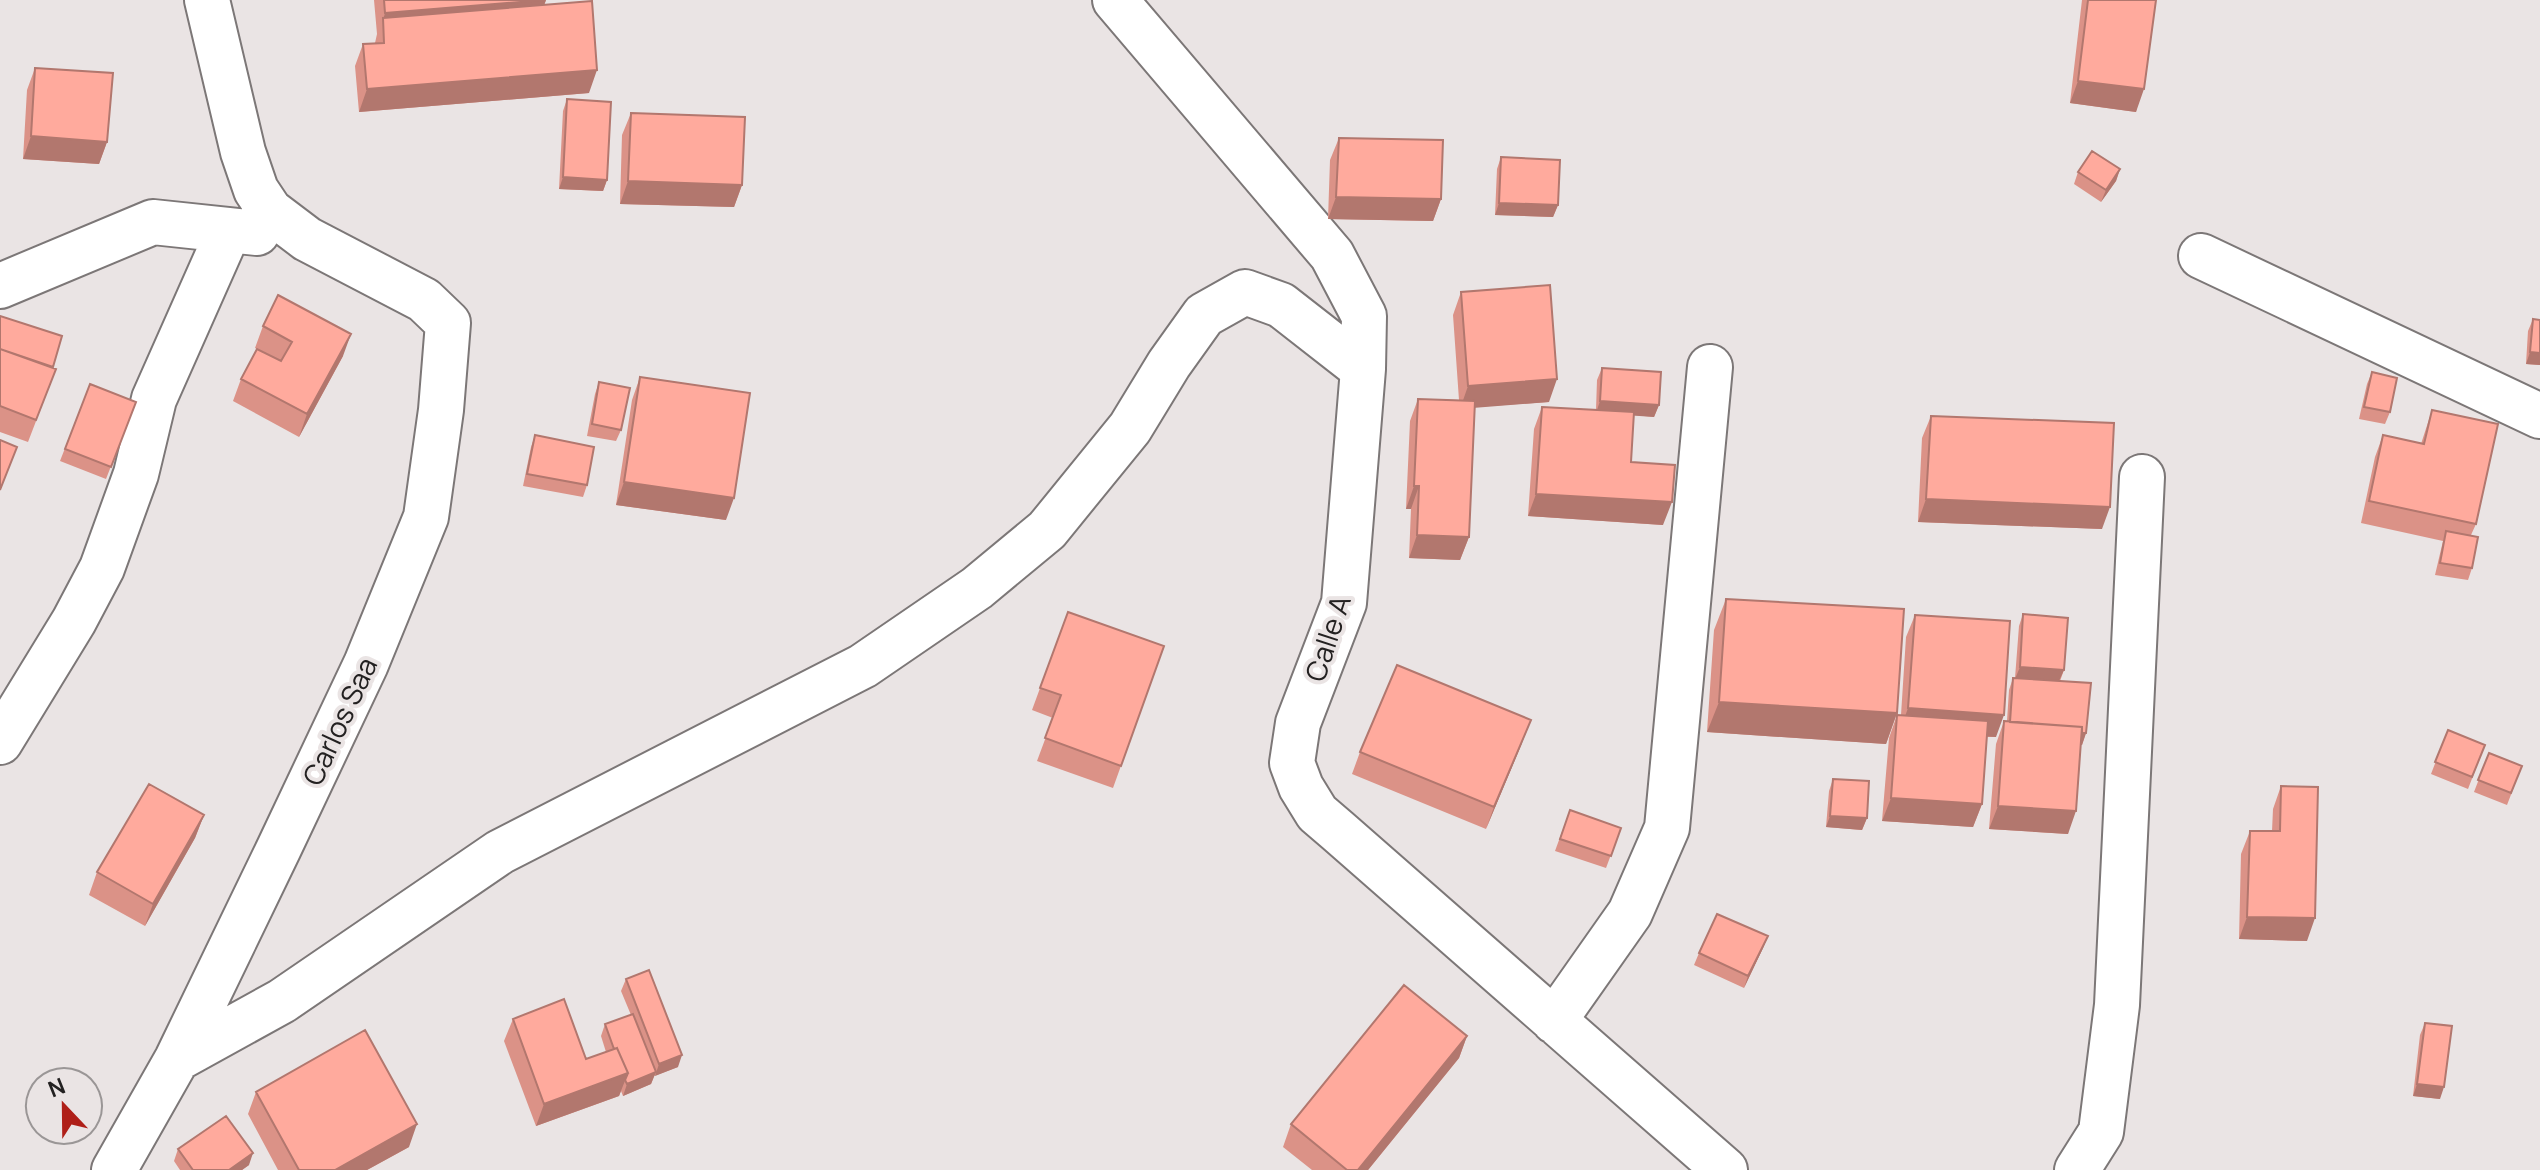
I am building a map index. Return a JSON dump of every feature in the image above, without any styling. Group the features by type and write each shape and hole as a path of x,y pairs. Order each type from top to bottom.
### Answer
{"street":[{"path":"207,0 243,152 256,190 270,211 307,239"},
{"name":"Calle A","path":"1115,0 1332,255 1364,316 1363,369 1344,603 1298,723 1292,763 1301,787 1317,813 1725,1170"},
{"path":"0,286 153,222 307,239"},
{"path":"0,742 74,621 102,568 136,474 154,399 229,230"},
{"name":"Carlos Saa","path":"114,1170 177,1059 366,664 426,517 441,410 448,323 424,300 307,239"},
{"path":"2201,256 2540,416"},
{"path":"177,1059 282,1001 500,852 863,666 977,588 1047,530 1130,428 1169,364 1204,315 1245,292 1281,305 1363,369"},
{"path":"1554,1021 1630,913 1667,828 1710,367"},
{"path":"2077,1170 2101,1132 2117,1005 2142,477"}],"building":[{"path":"384,0 545,0 385,13"},
{"path":"2088,0 2156,0 2144,89 2078,81"},
{"path":"592,1 597,70 367,89 363,44 384,43 383,18"},
{"path":"35,68 113,73 107,142 31,136"},
{"path":"567,99 611,102 607,180 563,177"},
{"path":"631,113 745,117 742,185 628,181"},
{"path":"1339,138 1443,140 1441,199 1336,197"},
{"path":"2092,151 2120,169 2106,190 2078,172"},
{"path":"1501,157 1560,160 1558,205 1499,203"},
{"path":"1550,285 1557,379 1468,386 1461,292"},
{"path":"278,295 351,334 307,414 241,379 257,349 281,361 292,342 263,326"},
{"path":"0,316 62,336 53,367 0,349"},
{"path":"2533,319 2540,320 2540,353 2530,352"},
{"path":"0,349 56,369 36,420 0,406"},
{"path":"1602,368 1661,372 1659,405 1600,401"},
{"path":"2372,372 2397,378 2390,412 2364,407"},
{"path":"640,377 750,393 734,498 624,482"},
{"path":"599,382 630,388 621,430 592,424"},
{"path":"90,384 136,402 111,467 65,449"},
{"path":"1418,399 1475,401 1469,537 1417,535 1419,486 1414,486"},
{"path":"1542,407 1634,412 1631,462 1675,465 1672,502 1536,494"},
{"path":"2432,410 2498,424 2476,524 2369,501 2383,435 2424,444"},
{"path":"1931,416 2114,423 2110,507 1926,499"},
{"path":"535,435 594,447 587,485 527,474"},
{"path":"0,440 17,447 0,490"},
{"path":"2446,531 2478,537 2472,568 2440,563"},
{"path":"1726,599 1904,609 1897,713 1719,702"},
{"path":"1068,612 1164,646 1121,766 1045,738 1061,695 1040,688"},
{"path":"2023,614 2068,618 2064,670 2020,667"},
{"path":"1915,615 2010,621 2004,715 1908,708"},
{"path":"1397,665 1531,720 1494,807 1360,752"},
{"path":"2013,678 2091,683 2086,733 2082,733 2082,727 2010,722"},
{"path":"1897,715 1988,721 1982,804 1891,798"},
{"path":"2004,721 2082,727 2076,811 1998,806"},
{"path":"2448,730 2485,745 2472,777 2435,762"},
{"path":"2489,753 2522,766 2511,793 2478,780"},
{"path":"1833,779 1869,781 1867,818 1830,816"},
{"path":"149,784 204,815 153,904 97,872"},
{"path":"2281,786 2318,787 2315,918 2247,917 2250,831 2280,831"},
{"path":"1570,810 1621,828 1611,856 1560,839"},
{"path":"1717,914 1768,936 1748,976 1699,953"},
{"path":"649,970 682,1055 659,1064 626,979"},
{"path":"1404,985 1467,1036 1358,1170 1347,1170 1291,1124"},
{"path":"564,999 586,1059 617,1048 628,1073 544,1104 513,1019"},
{"path":"633,1014 656,1072 627,1084 628,1073 617,1048 614,1049 605,1024"},
{"path":"2425,1023 2452,1026 2444,1087 2417,1084"},
{"path":"365,1030 417,1124 335,1170 299,1170 256,1092"},
{"path":"226,1116 253,1153 229,1170 193,1170 178,1149"}]}
